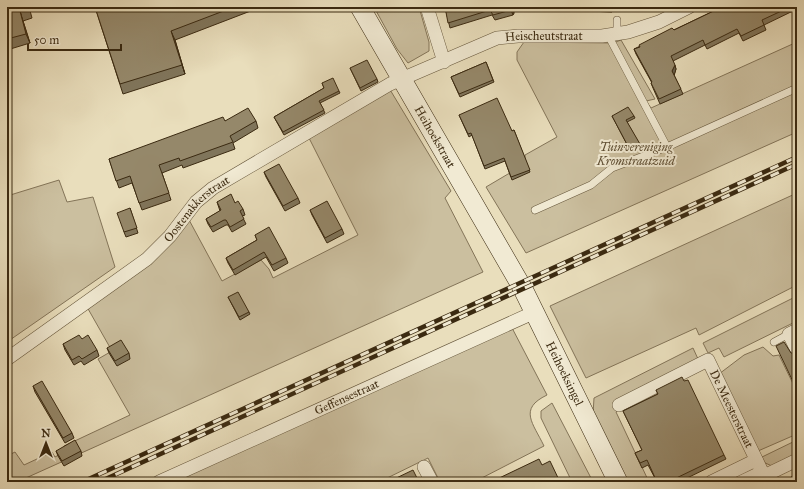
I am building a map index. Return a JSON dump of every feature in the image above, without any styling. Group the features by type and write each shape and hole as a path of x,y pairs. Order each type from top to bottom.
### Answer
{"street":[{"name":"Heihoekstraat","path":"360,7 510,267"},
{"path":"427,7 444,62"},
{"name":"Heischeutstraat","path":"401,80 497,38 518,36 612,35 628,32 659,22 689,7"},
{"name":"Oostenakkerstraat","path":"7,359 147,259 170,236 196,202 213,188 390,84 401,80"},
{"name":"Heihoeksingel","path":"510,267 535,312 618,482"},
{"name":"Geffensestraat","path":"159,482 535,312"},
{"path":"793,332 797,350"},
{"name":"De Meesterstraat","path":"619,404 708,360 762,473 711,482"},
{"path":"741,482 797,460"},
{"path":"424,467 432,482"}],"lane":[{"path":"617,20 612,35 667,147"},
{"path":"535,210 591,185 612,168 667,147 797,88"},
{"path":"774,342 793,332"}],"green space":[{"path":"374,7 419,7 429,42 429,51 408,63 397,49"},
{"name":"Tuinvereniging Kromstraatzuid","path":"621,40 655,99 646,101 651,108 797,42 797,132 526,253 486,187 525,164 525,155 557,137 517,60 517,52 524,42 613,43"},
{"path":"389,88 451,191 445,198 483,272 17,482 7,482 7,456 15,452 24,465 52,452 55,457 66,451 64,446 130,415 98,359 112,351 87,307 188,218 222,281 261,260 269,269 273,278 358,235 308,136"},
{"path":"59,180 67,202 93,197 115,267 7,342 7,196"},
{"path":"797,193 797,265 794,266 797,272 797,285 699,335 696,328 586,378 550,306"},
{"path":"797,296 797,321 724,357 719,348 708,353 703,343"},
{"path":"511,326 547,395 538,400 530,411 532,423 544,446 474,482 440,482 428,458 379,482 167,482"},
{"path":"763,347 773,356 779,355 797,392 797,434 758,451 719,374 744,355"},
{"path":"693,348 698,359 616,412 649,482 626,482 593,414 594,398"},
{"path":"552,403 591,478 591,482 572,482 541,418 541,411"},
{"path":"797,440 797,455 772,466 763,462 760,458"}],"building":[{"path":"7,7 28,7 20,11 26,34 7,39"},
{"path":"95,7 234,7 171,31 182,65 120,84"},
{"path":"445,7 512,8 511,10 493,15 490,10 448,23"},
{"path":"722,7 790,7 762,20 764,25 741,36 737,29 705,45 703,40 671,56 675,65 672,71 681,89 659,99 651,83 652,82 634,49 672,28 674,30"},
{"path":"367,60 377,79 360,88 350,68"},
{"path":"486,62 493,80 459,94 451,77"},
{"path":"333,78 339,91 319,101 324,110 283,132 274,117 324,88 322,83"},
{"path":"497,98 512,131 514,130 530,170 511,177 504,158 484,166 471,133 468,134 459,115"},
{"path":"628,107 634,116 626,120 640,144 630,150 612,116"},
{"path":"248,108 256,121 230,136 233,142 180,161 179,158 159,165 169,193 139,203 130,176 116,181 109,159 223,117 225,121"},
{"path":"279,164 298,198 283,206 264,172"},
{"path":"231,194 235,203 238,201 243,209 240,211 244,219 230,227 226,220 224,220 211,227 206,219 221,210 217,202"},
{"path":"327,201 342,229 325,238 310,210"},
{"path":"130,208 137,228 124,232 117,213"},
{"path":"269,227 286,258 272,265 264,252 233,270 226,258 257,240 255,235"},
{"path":"238,292 249,312 239,317 228,297"},
{"path":"79,335 82,339 88,335 97,350 82,359 79,356 72,360 63,344"},
{"path":"121,340 129,353 115,361 107,348"},
{"path":"784,342 791,353 797,353 797,390 776,346"},
{"path":"682,377 684,381 688,380 724,455 668,482 657,482 647,460 640,463 635,453 642,450 623,411 658,394 656,390"},
{"path":"42,381 72,433 63,438 33,386"},
{"path":"75,440 81,451 62,461 56,451"},
{"path":"539,459 542,465 550,461 560,482 493,481"},
{"path":"413,470 419,482 388,482"},
{"path":"797,474 797,482 794,482 791,477"}],"railway":[{"path":"82,482 797,157"},
{"path":"99,482 797,164"}]}
